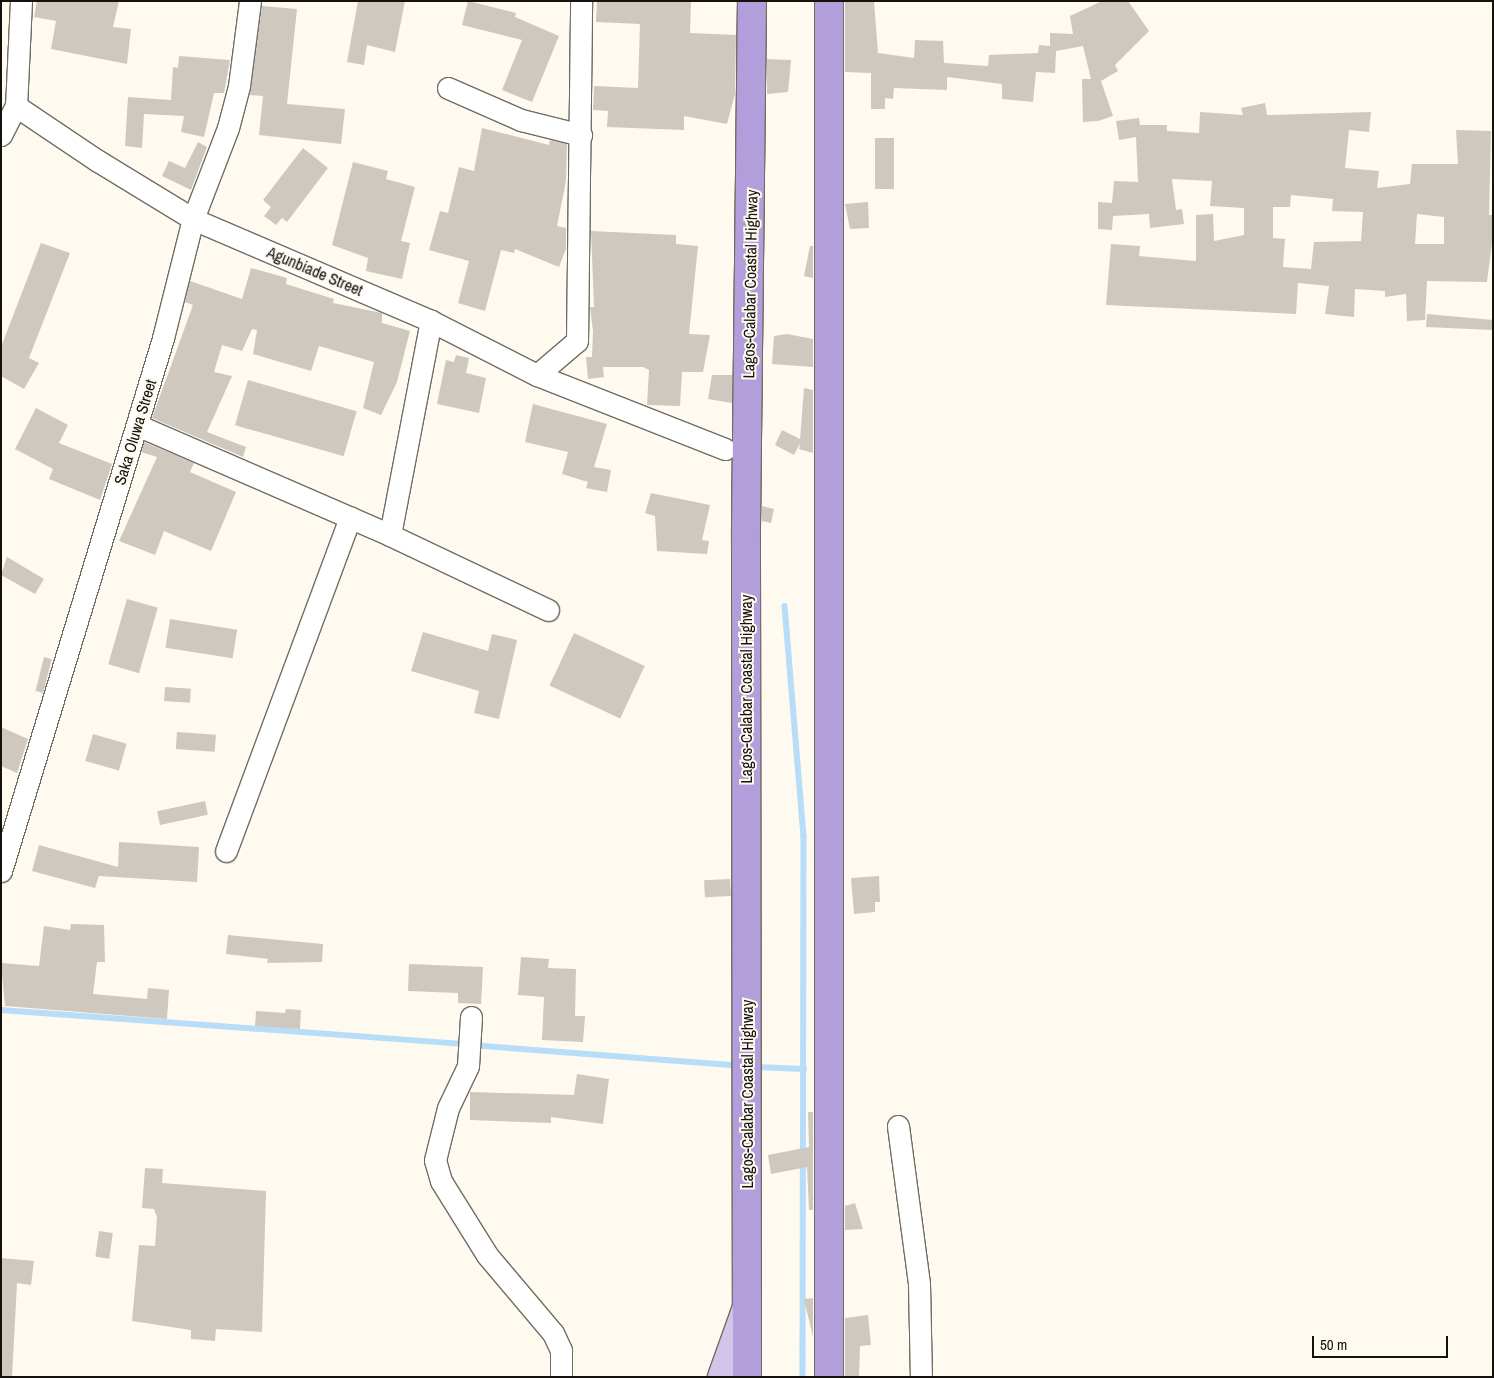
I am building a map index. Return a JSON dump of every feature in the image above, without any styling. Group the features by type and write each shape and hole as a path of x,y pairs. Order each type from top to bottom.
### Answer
{"highway":[{"name":"Lagos-Calabar Coastal Highway","path":"747,1377 746,527 752,1"},
{"path":"829,1 833,1199 829,1377"}],"main road":[{"path":"722,1377 747,1306"}],"street":[{"path":"1,135 16,106 21,1"},
{"name":"Saka Oluwa Street","path":"4,866 136,425 192,219 228,128 239,86 250,1"},
{"path":"537,374 577,341 581,135 581,1"},
{"path":"448,88 521,120 581,135"},
{"name":"Agunbiade Street","path":"16,106 192,219 431,321 537,374 725,449"},
{"path":"390,535 431,321"},
{"path":"136,425 350,517 548,610"},
{"path":"226,851 350,517"},
{"path":"470,1017 468,1066 448,1108 435,1160 441,1182 486,1255 553,1333 561,1350 561,1377"},
{"path":"898,1126 919,1284 921,1377"}],"building":[{"path":"37,1 119,1 113,27 131,29 127,64 51,49 56,21 34,17"},
{"path":"358,1 405,1 395,52 367,45 364,65 347,62"},
{"path":"468,1 516,13 515,17 559,36 532,102 502,90 522,40 462,25"},
{"path":"597,1 691,1 690,33 736,35 735,94 727,124 684,116 684,130 607,127 608,111 593,110 594,86 638,88 640,24 596,22"},
{"path":"845,1 874,1 878,53 914,58 915,40 943,41 944,63 988,66 989,55 1038,53 1039,45 1050,46 1050,33 1073,34 1070,16 1102,1 1128,1 1149,31 1115,65 1118,71 1101,81 1113,116 1098,121 1083,122 1082,79 1091,79 1083,46 1056,51 1055,73 1036,72 1033,102 1002,99 1002,84 947,77 947,90 894,88 893,99 885,98 885,109 871,109 871,73 845,72"},
{"path":"262,6 297,9 287,104 345,109 341,144 259,135 263,96 250,95"},
{"path":"179,56 230,60 224,93 214,93 204,137 181,132 184,116 144,114 142,148 125,146 128,97 171,100 173,67 178,68"},
{"path":"767,59 791,60 788,92 767,94"},
{"path":"1265,103 1267,115 1371,112 1369,132 1349,130 1345,168 1379,171 1377,188 1410,184 1412,164 1458,164 1456,130 1491,131 1489,215 1493,215 1493,235 1487,282 1427,281 1425,320 1407,321 1406,294 1385,297 1385,291 1355,289 1354,317 1325,314 1329,286 1298,283 1296,314 1106,305 1111,244 1140,246 1139,256 1196,261 1196,215 1213,214 1214,241 1244,235 1244,208 1210,206 1212,181 1172,179 1176,210 1182,209 1184,224 1150,228 1149,214 1113,216 1112,230 1098,229 1098,202 1112,203 1114,181 1138,182 1136,137 1119,140 1116,121 1139,118 1140,125 1167,125 1167,131 1199,133 1200,112 1243,115 1241,108","holes":["1291,195 1333,199 1332,211 1363,212 1361,241 1314,242 1311,269 1283,267 1285,239 1273,238 1273,207 1290,207","1417,214 1444,217 1444,244 1415,244"]},
{"path":"482,128 549,145 550,140 567,144 566,181 557,226 566,228 566,249 559,267 515,249 514,253 501,250 485,311 458,303 469,261 429,250 440,211 448,213 459,167 474,171"},
{"path":"875,138 894,138 894,189 875,189"},
{"path":"198,142 207,147 191,190 162,176 169,161 185,168"},
{"path":"303,148 328,168 287,222 282,218 276,225 264,216 271,207 263,200"},
{"path":"353,162 388,171 386,179 415,187 401,241 410,243 402,279 366,271 368,258 332,245"},
{"path":"868,202 869,228 850,229 845,204"},
{"path":"591,231 676,235 676,244 698,246 689,334 710,335 703,372 682,372 680,406 647,405 649,370 643,367 603,367 604,377 588,379 586,357 592,357 593,331 590,307 594,307"},
{"path":"41,243 70,253 29,358 39,363 24,389 1,376 1,347"},
{"path":"810,246 813,246 813,278 804,276"},
{"path":"251,268 287,278 286,284 334,299 333,303 382,313 382,323 410,331 397,382 381,415 363,408 374,362 319,346 311,371 253,354 257,330 252,329 242,351 222,345 214,372 232,376 207,432 246,447 243,457 152,418 193,305 185,302 190,281 242,299"},
{"path":"1427,314 1493,320 1493,330 1426,327"},
{"path":"787,334 813,339 813,367 772,364 774,336"},
{"path":"456,355 469,358 466,373 486,378 479,413 437,404 446,360 454,362"},
{"path":"712,375 732,375 732,403 708,399"},
{"path":"248,380 357,411 344,456 235,425"},
{"path":"804,388 813,390 813,453 799,449 800,443 794,455 775,445 782,430 800,439"},
{"path":"533,404 607,424 594,467 611,470 607,492 586,488 588,482 562,474 568,452 525,442"},
{"path":"36,408 68,425 59,443 112,464 100,500 49,479 53,469 15,449"},
{"path":"144,442 194,463 190,472 236,492 211,551 164,531 155,555 119,541 157,457 141,452"},
{"path":"651,493 710,505 702,540 709,541 707,554 657,551 655,516 645,513"},
{"path":"762,506 774,509 771,523 762,521"},
{"path":"7,557 44,579 35,594 1,575"},
{"path":"127,599 158,608 139,673 108,664"},
{"path":"170,619 237,630 233,658 165,648"},
{"path":"423,632 488,651 492,634 517,640 499,719 474,713 479,691 411,671"},
{"path":"574,633 645,666 620,719 549,686"},
{"path":"44,657 52,659 43,693 36,691"},
{"path":"165,687 191,689 190,703 164,701"},
{"path":"1,727 28,739 17,773 1,766"},
{"path":"177,732 216,735 215,752 176,749"},
{"path":"93,734 127,744 119,771 85,761"},
{"path":"205,801 208,815 160,825 157,811"},
{"path":"119,842 199,847 197,882 99,876 95,888 32,871 39,845 118,867"},
{"path":"879,876 880,902 875,902 875,912 854,914 851,878"},
{"path":"730,879 731,896 705,897 704,880"},
{"path":"71,924 104,925 105,962 97,962 93,994 147,999 148,988 169,990 167,1019 5,1006 1,963 39,966 44,926 70,930"},
{"path":"228,935 323,944 322,962 267,963 268,959 226,954"},
{"path":"521,957 549,959 548,968 576,969 575,1016 585,1016 583,1042 542,1040 544,997 518,995"},
{"path":"409,964 483,967 481,1004 458,1003 458,993 408,991"},
{"path":"286,1009 301,1010 300,1029 255,1026 256,1011 285,1013"},
{"path":"577,1074 609,1079 603,1124 551,1117 551,1123 470,1120 470,1092 574,1095"},
{"path":"808,1112 813,1112 813,1210 809,1210 807,1167 771,1174 768,1155 809,1147"},
{"path":"145,1168 163,1169 162,1183 266,1191 262,1332 216,1329 215,1341 191,1339 191,1330 132,1321 139,1245 155,1246 157,1217 154,1209 142,1208"},
{"path":"855,1203 863,1229 845,1230 845,1206"},
{"path":"99,1231 113,1233 109,1259 95,1257"},
{"path":"1,1258 34,1261 31,1285 17,1283 12,1377 1,1377"},
{"path":"813,1298 813,1337 804,1299"},
{"path":"868,1315 871,1345 860,1346 859,1377 845,1377 845,1318"}],"waterway":[{"path":"785,606 804,836 803,1377"},
{"path":"1,1010 462,1044"},
{"path":"483,1046 740,1066"},
{"path":"754,1067 804,1069"}]}
